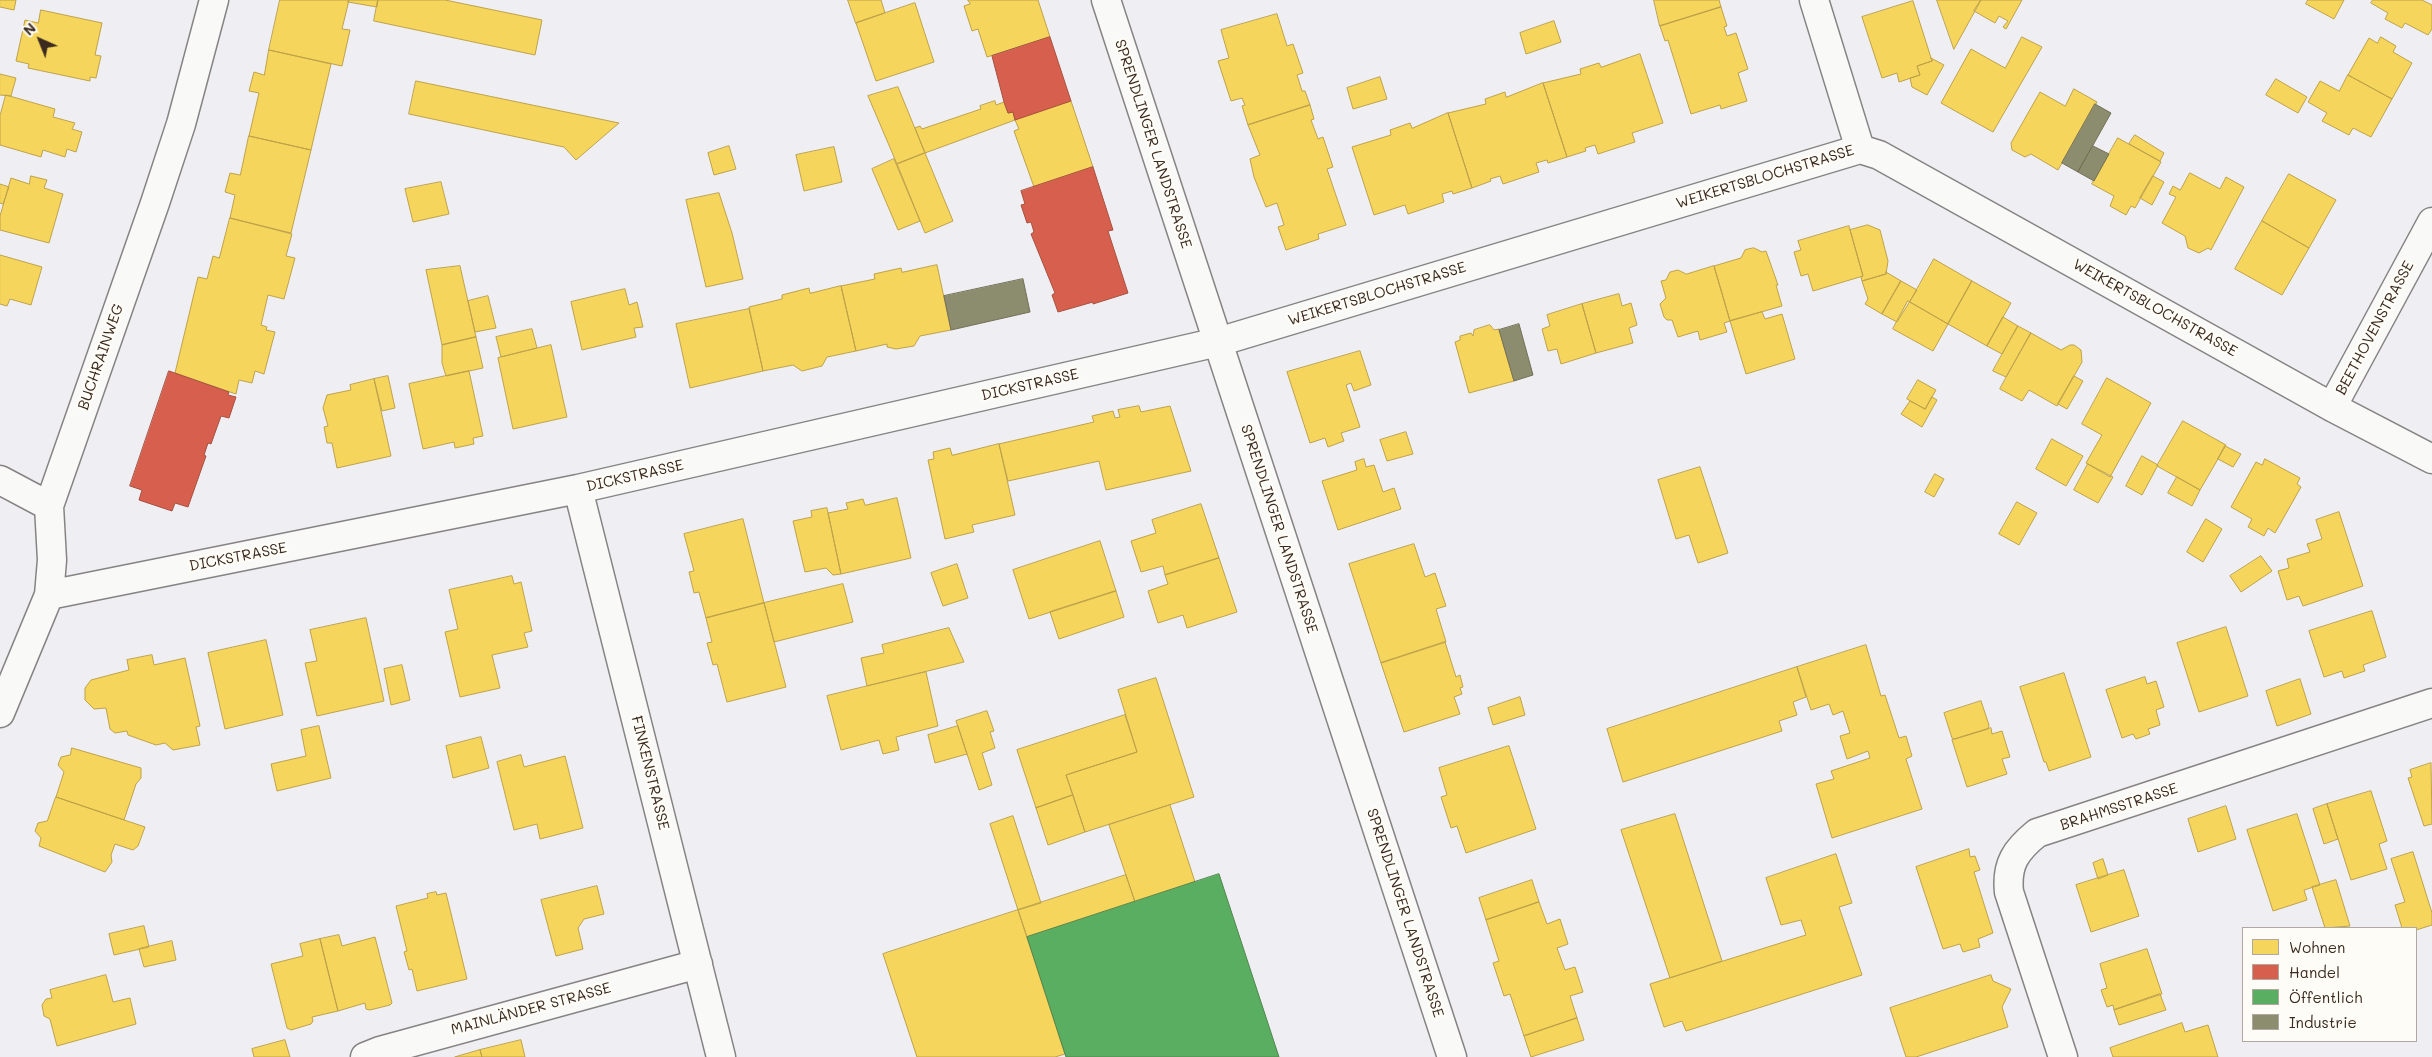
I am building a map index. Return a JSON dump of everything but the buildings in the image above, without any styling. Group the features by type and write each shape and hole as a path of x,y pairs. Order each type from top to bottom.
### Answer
{"street":[{"name":"BUCHRAINWEG","path":"0,713 49,595 52,560 49,506 161,186 184,114 214,0"},
{"name":"SPRENDLINGER LANDSTRASSE","path":"1106,0 1452,1057"},
{"path":"1814,0 1860,149"},
{"name":"WEIKERTSBLOCHSTRASSE","path":"1218,342 1860,149 1879,155 2332,407 2432,459"},
{"name":"BEETHOVENSTRASSE","path":"2332,407 2432,222"},
{"name":"DICKSTRASSE","path":"49,595 578,489 1218,342"},
{"path":"0,480 49,506"},
{"name":"FINKENSTRASSE","path":"578,489 721,1057"},
{"name":"BRAHMSSTRASSE","path":"2063,1057 2009,892 2008,877 2012,857 2023,844 2037,834 2432,704"},
{"name":"MAINLÄNDER STRASSE","path":"365,1057 380,1050 698,964"}]}
